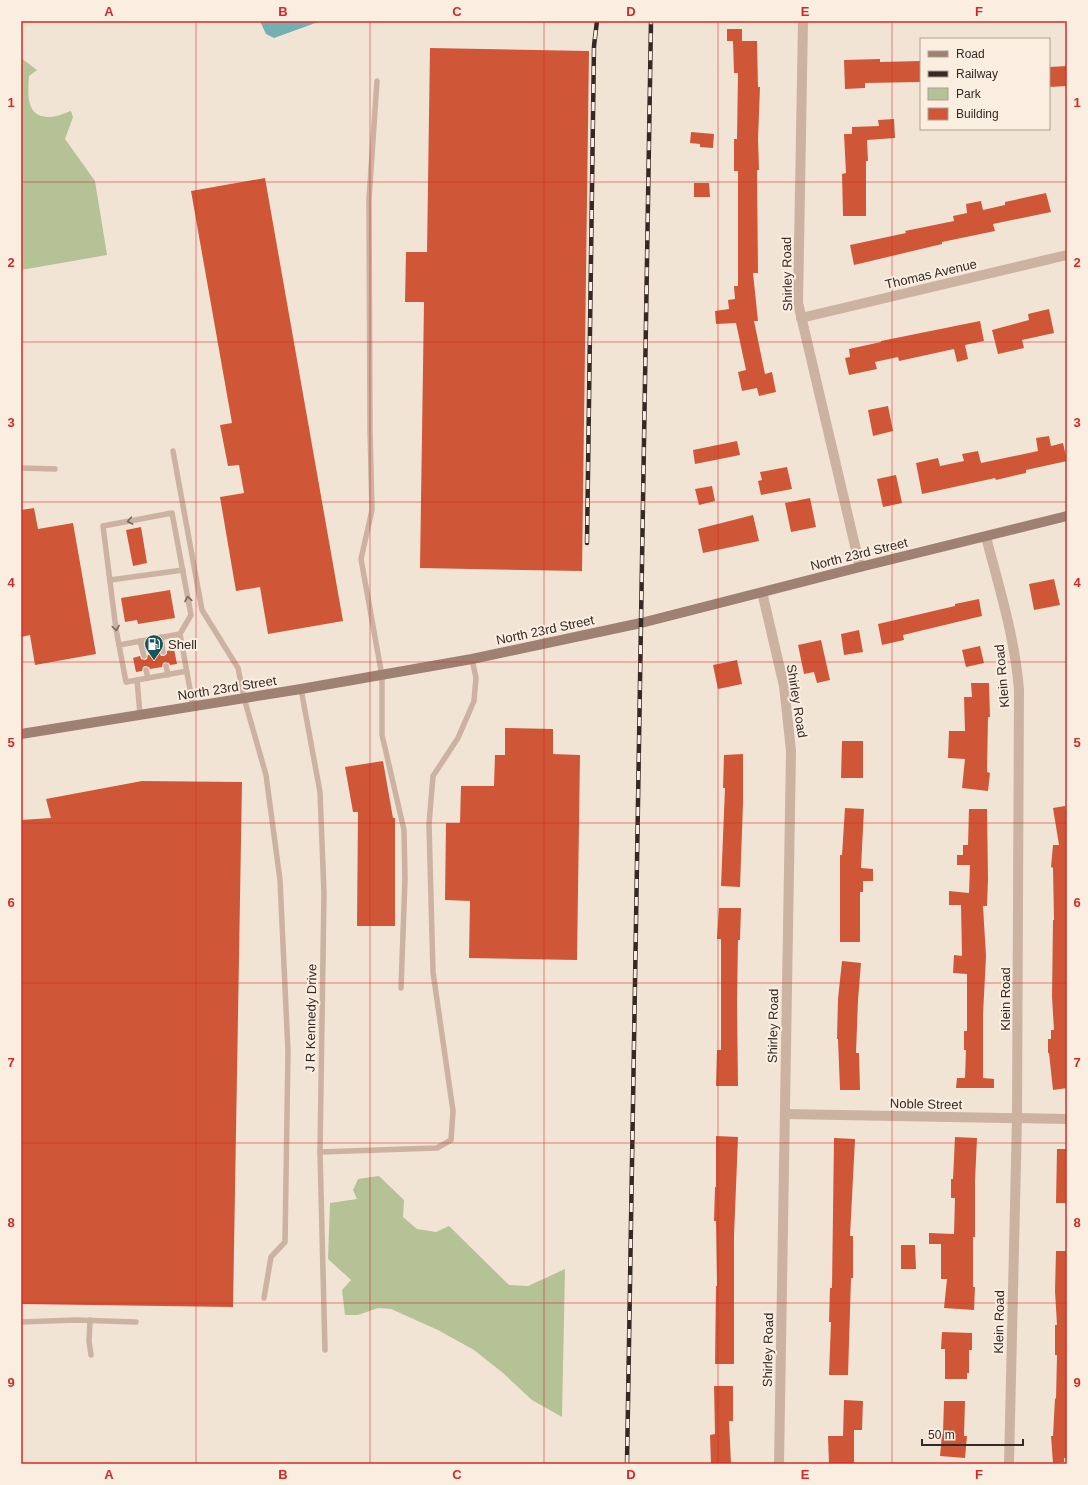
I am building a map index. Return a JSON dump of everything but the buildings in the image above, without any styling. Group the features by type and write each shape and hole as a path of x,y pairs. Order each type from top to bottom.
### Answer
{"main road":[{"name":"North 23rd Street","path":"21,734 382,676 472,659 641,623 1067,516"}],"street":[{"name":"Shirley Road","path":"803,21 798,303 860,567"},
{"name":"Thomas Avenue","path":"801,318 1067,255"},
{"name":"Klein Road","path":"986,537 1012,640 1017,664 1019,690 1017,1118 1009,1464"},
{"name":"Shirley Road","path":"762,592 784,686 791,751 779,1464"},
{"name":"Noble Street","path":"785,1114 1067,1119"}],"lane":[{"path":"377,81 369,199 370,431 372,510 361,559 382,676 382,735 404,830 405,879 401,988"},
{"path":"173,451 202,610 238,668 244,698 266,775 280,880 288,1051 285,1242 271,1257 264,1298"},
{"path":"21,468 56,469"},
{"path":"187,672 126,682 116,629 103,526 172,513 191,615 180,634 187,672 193,706"},
{"path":"110,580 182,570"},
{"path":"119,645 180,634"},
{"path":"161,638 163,652"},
{"path":"140,641 144,656"},
{"path":"320,1152 437,1148 451,1140 453,1111 433,972 429,824 433,776 458,738 474,701 476,678 472,659"},
{"path":"166,666 168,675"},
{"path":"146,670 148,678"},
{"path":"137,680 140,714"},
{"name":"J R Kennedy Drive","path":"301,689 320,792 324,893 320,1152 325,1350"},
{"path":"90,1320 89,1341 91,1355"},
{"path":"21,1322 90,1320 136,1322"}],"green space":[{"path":"21,58 37,70 29,76 28,90 32,109 42,116 50,117 58,116 71,111 73,117 65,139 95,181 107,255 21,270"},
{"path":"379,1176 404,1200 403,1217 417,1229 436,1232 449,1226 509,1285 528,1286 565,1269 562,1417 532,1400 503,1373 474,1350 438,1330 391,1309 378,1308 358,1315 345,1315 342,1290 351,1280 328,1259 330,1203 357,1199 353,1190 358,1179"}],"water":[{"path":"260,21 321,21 274,38 266,34"}],"railway":[{"path":"587,543 594,46 597,21"},
{"path":"627,1464 651,21"}],"place":[{"name":"Shell","path":"154,661"}]}
